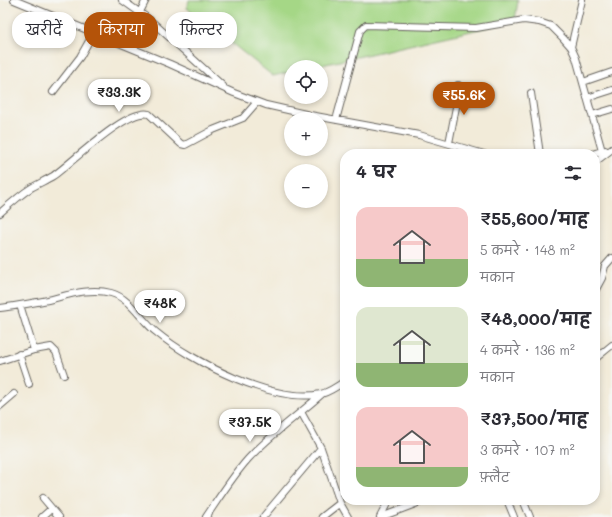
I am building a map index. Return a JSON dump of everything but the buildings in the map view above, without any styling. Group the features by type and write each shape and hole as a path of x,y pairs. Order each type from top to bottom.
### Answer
{"street":[{"path":"14,0 84,30"},
{"path":"122,0 140,12 146,0"},
{"path":"571,48 582,0"},
{"path":"336,120 360,32 366,25 476,28 530,21 551,26 571,48 578,64 602,151 612,148"},
{"path":"158,27 227,90"},
{"path":"53,92 85,48"},
{"path":"129,48 170,64 256,102 284,110 406,132 468,149"},
{"path":"583,82 612,72"},
{"path":"449,143 456,107 458,85"},
{"path":"587,98 612,90"},
{"path":"532,93 539,149"},
{"path":"0,213 30,188 53,176 79,153 128,118 137,114 149,114 185,146 213,130 243,118 256,102"},
{"path":"592,115 612,109"},
{"path":"600,158 612,148"},
{"path":"600,282 604,270 612,258"},
{"path":"0,308 84,292 102,291 111,293 126,301 154,331 171,344 194,358 223,372 249,384 268,390 303,396 322,394"},
{"path":"20,305 34,350"},
{"path":"600,355 612,345"},
{"path":"0,361 19,354 47,347 54,349 56,352 64,375"},
{"path":"19,354 29,384"},
{"path":"206,517 236,472 274,433 322,394 340,384"},
{"path":"0,406 14,394"},
{"path":"301,412 321,448 340,503 322,517"},
{"path":"264,517 321,448"},
{"path":"43,498 59,517"},
{"path":"341,505 348,517"},
{"path":"380,517 386,505"},
{"path":"380,517 412,505"},
{"path":"509,505 514,517"},
{"path":"525,505 530,517"},
{"path":"42,517 51,509"}],"green space":[{"path":"189,0 518,0 515,21 328,64 328,60 284,60 284,74 273,76 237,48 237,12 192,12 187,8"}]}
